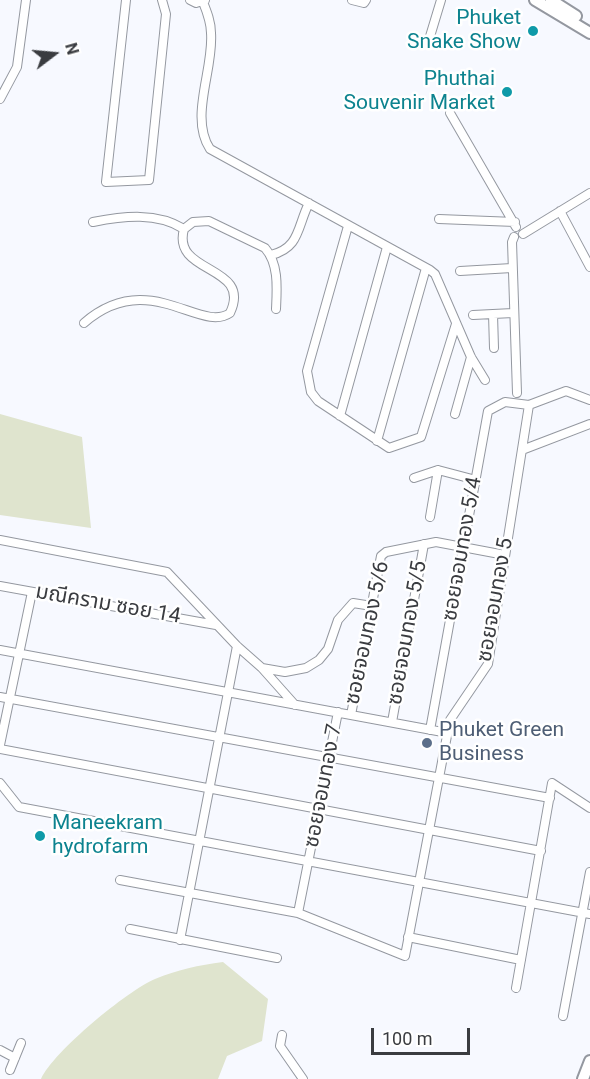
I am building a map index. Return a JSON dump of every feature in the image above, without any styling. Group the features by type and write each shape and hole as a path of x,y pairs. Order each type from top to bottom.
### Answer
{"main road":[{"path":"535,0 590,33"},
{"path":"551,0 590,27"},
{"path":"583,1079 590,1061"}],"street":[{"path":"0,99 17,67 26,0"},
{"path":"126,0 106,182 149,180 166,14 162,0"},
{"path":"190,0 196,3 204,1 212,35 204,98 204,140 210,149 435,274 471,357 486,380"},
{"path":"352,0 364,3 366,0"},
{"path":"428,43 441,0"},
{"path":"450,113 515,224"},
{"path":"514,237 521,237 590,193"},
{"path":"271,255 285,251 292,244 309,203"},
{"path":"560,211 590,267"},
{"path":"93,222 148,217 164,219 184,229"},
{"path":"439,219 515,224 522,228 523,234"},
{"path":"84,323 96,312 115,303 146,299 160,300 217,318 230,313 233,306 232,287 225,278 190,258 184,251 182,242 184,229 193,222 209,221 265,248 271,255 277,287 276,309"},
{"path":"515,224 512,231 514,237 512,268 517,393"},
{"path":"348,226 307,371 311,392 340,416 389,448 408,443 424,433 456,324"},
{"path":"340,416 387,247"},
{"path":"377,441 426,268"},
{"path":"460,271 512,268"},
{"path":"493,314 494,348"},
{"path":"473,315 513,314"},
{"path":"454,414 471,357"},
{"path":"529,405 566,391 590,400"},
{"name":"ซอยจอมทอง 5/4","path":"430,730 488,411 505,402 529,405"},
{"name":"ซอยจอมทอง 5","path":"298,913 405,956 450,720 488,664 529,405"},
{"path":"522,450 590,424"},
{"path":"430,517 438,470"},
{"path":"414,478 438,470 476,480"},
{"path":"0,540 167,572 295,705"},
{"path":"424,544 436,542 505,555"},
{"name":"ซอยจอมทอง 5/6","path":"351,715 381,556 386,552 424,544"},
{"name":"ซอยจอมทอง 5/5","path":"392,722 424,544"},
{"name":"มณีคราม ซอย 14","path":"0,586 216,625"},
{"path":"32,592 0,747 541,851"},
{"path":"261,668 285,672 306,668 319,660 328,649 338,620 353,603 372,606"},
{"path":"180,940 237,646"},
{"path":"0,650 448,733"},
{"path":"0,697 550,798"},
{"name":"ซอยจอมทอง 7","path":"298,913 338,712"},
{"path":"0,783 19,807 586,914"},
{"path":"516,988 552,783 590,808"},
{"path":"563,1016 586,914 590,872"},
{"path":"120,880 298,913"},
{"path":"130,929 277,958"},
{"path":"408,937 521,960"},
{"path":"282,1035 280,1046 303,1079"},
{"path":"10,1070 21,1043"},
{"path":"0,1050 15,1058"}],"green space":[{"path":"0,414 82,437 91,528 0,515"},
{"path":"223,962 268,999 262,1041 227,1056 218,1079 41,1079 48,1067 75,1038 127,996 155,979 180,970"}],"place":[{"name":"Phuket Snake Show","path":"533,31"},
{"name":"Phuthai Souvenir Market","path":"507,92"},
{"name":"Phuket Green Business","path":"427,743"},
{"name":"Maneekram hydrofarm","path":"40,836"}]}
